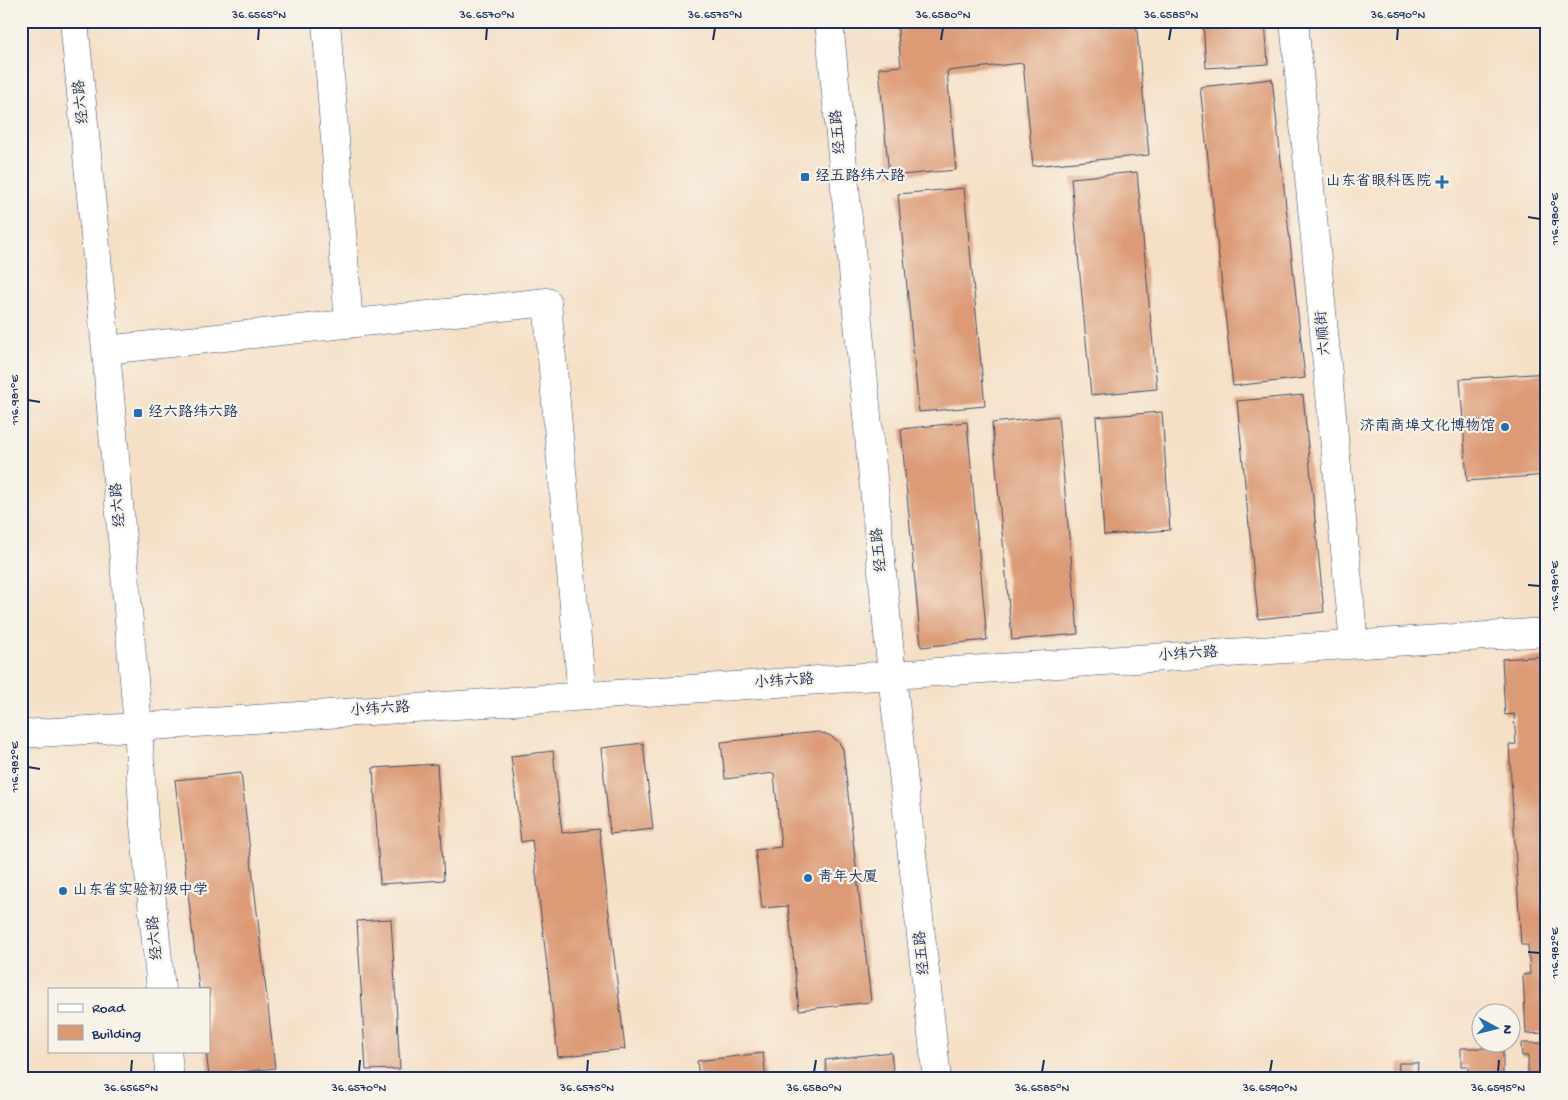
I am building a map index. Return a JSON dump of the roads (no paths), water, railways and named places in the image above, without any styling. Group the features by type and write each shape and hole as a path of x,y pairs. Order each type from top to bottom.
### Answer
{"street":[{"name":"经六路","path":"74,21 106,350 138,728 144,826 161,988"},
{"path":"326,21 350,324"},
{"name":"经五路","path":"829,21 892,675 937,1079"},
{"name":"六顺街","path":"1294,21 1354,644"},
{"path":"106,350 547,302 582,696"},
{"name":"小纬六路","path":"21,734 138,728 582,696 1547,632"},
{"path":"167,1052 170,1079"}],"place":[{"name":"经五路纬六路","path":"805,177"},
{"name":"山东省眼科医院","path":"1442,182"},
{"name":"经六路纬六路","path":"138,413"},
{"name":"济南商埠文化博物馆","path":"1505,427"},
{"name":"青年大厦","path":"808,878"},
{"name":"山东省实验初级中学","path":"63,891"}]}
